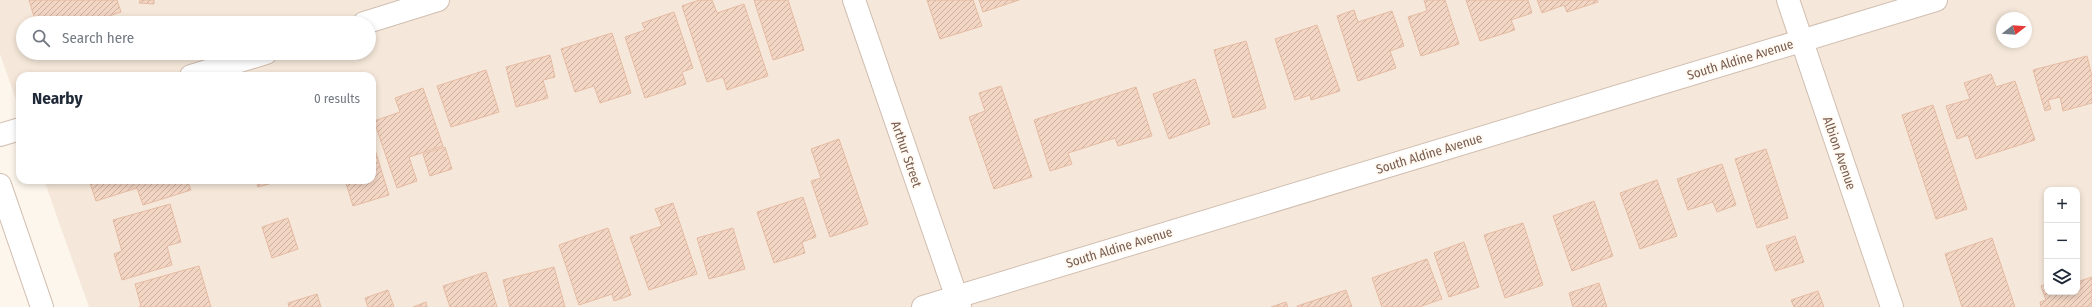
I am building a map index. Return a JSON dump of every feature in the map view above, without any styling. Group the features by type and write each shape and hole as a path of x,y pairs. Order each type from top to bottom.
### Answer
{"street":[{"path":"376,19 438,0"},
{"name":"Arthur Street","path":"854,0 959,302"},
{"name":"Albion Avenue","path":"1788,0 1892,307"},
{"name":"South Aldine Avenue","path":"923,307 959,302 1802,40 1936,0"},
{"path":"204,72 243,60"},
{"path":"0,135 16,130"},
{"path":"0,185 42,307"}],"shaded area":[{"path":"0,0 2092,0 2092,307 89,307 45,184 376,184 376,72 16,72 16,100 0,54"}],"building":[{"path":"29,0 117,0 121,12 109,16 34,16"},
{"path":"140,0 154,0 154,4 139,3"},
{"path":"699,0 712,0 717,13 744,4 768,76 727,90 723,77 707,82 682,6"},
{"path":"754,0 788,0 804,50 773,60"},
{"path":"927,0 973,0 982,26 940,39"},
{"path":"979,0 1019,0 983,12"},
{"path":"1424,0 1445,0 1459,44 1421,56 1408,17 1427,11"},
{"path":"1466,0 1528,0 1532,13 1511,20 1515,30 1480,41"},
{"path":"1537,0 1597,0 1598,2 1567,12 1564,5 1542,13"},
{"path":"1354,10 1358,22 1392,11 1404,46 1390,51 1396,68 1358,81 1337,16"},
{"path":"674,12 693,68 682,72 686,84 645,98 625,37 645,30 642,23"},
{"path":"1317,25 1340,91 1311,100 1310,95 1295,100 1275,39"},
{"path":"612,33 631,93 600,103 594,86 575,92 561,49"},
{"path":"1246,41 1266,108 1233,118 1214,50"},
{"path":"550,55 555,77 543,80 548,98 516,107 506,67"},
{"path":"2087,56 2092,76 2092,103 2063,111 2060,97 2048,100 2051,109 2045,111 2033,70"},
{"path":"486,70 499,112 451,127 437,86"},
{"path":"1991,74 1996,87 2015,81 2035,140 1976,159 1968,135 1957,139 1946,106 1970,99 1964,83"},
{"path":"1195,79 1210,124 1169,139 1153,94"},
{"path":"1001,86 1032,177 994,189 969,117 985,111 979,93"},
{"path":"1136,87 1152,136 1118,146 1115,138 1068,153 1072,164 1050,171 1034,120"},
{"path":"423,88 443,146 409,157 417,181 397,188 376,127 376,120 400,112 395,98"},
{"path":"1933,105 1967,209 1936,219 1902,115"},
{"path":"839,139 868,224 830,237 811,181 821,178 811,149"},
{"path":"445,147 452,169 430,176 423,154"},
{"path":"1766,149 1788,218 1757,228 1735,159"},
{"path":"376,153 389,195 353,206 346,184 376,184"},
{"path":"1722,164 1736,205 1717,212 1713,202 1688,210 1677,179"},
{"path":"1657,180 1677,236 1640,249 1620,193"},
{"path":"90,184 189,184 191,190 143,205 137,188 96,201"},
{"path":"257,184 269,184 258,187"},
{"path":"803,197 816,237 802,242 805,253 774,263 757,212"},
{"path":"1594,201 1613,256 1572,271 1553,216"},
{"path":"673,203 697,274 649,290 630,237 662,226 655,209"},
{"path":"170,204 181,242 167,246 172,265 122,280 114,254 122,251 113,220"},
{"path":"288,218 298,249 272,258 262,227"},
{"path":"1523,223 1543,285 1505,298 1484,235"},
{"path":"608,228 631,295 614,301 612,294 579,305 559,245"},
{"path":"733,228 745,269 709,279 697,238"},
{"path":"1795,236 1804,262 1775,271 1766,246"},
{"path":"1992,238 2015,307 1962,307 1945,254"},
{"path":"1464,242 1479,287 1449,297 1434,253"},
{"path":"1427,259 1442,299 1419,307 1382,307 1372,278"},
{"path":"199,266 211,307 139,307 141,306 135,284"},
{"path":"554,267 565,307 510,307 503,280"},
{"path":"486,272 497,307 450,307 443,286"},
{"path":"2092,277 2092,307 2041,307 2040,302 2046,300 2044,295 2080,295 2080,281"},
{"path":"1599,283 1607,307 1573,307 1569,293"},
{"path":"2044,285 2044,294 2041,286"},
{"path":"388,290 394,307 368,307 365,298"},
{"path":"1346,290 1352,307 1297,307 1297,306"},
{"path":"1818,291 1824,307 1794,307 1791,300"},
{"path":"317,294 321,307 289,307 288,303"},
{"path":"426,302 427,307 413,307"},
{"path":"1286,302 1288,307 1271,307"}]}
